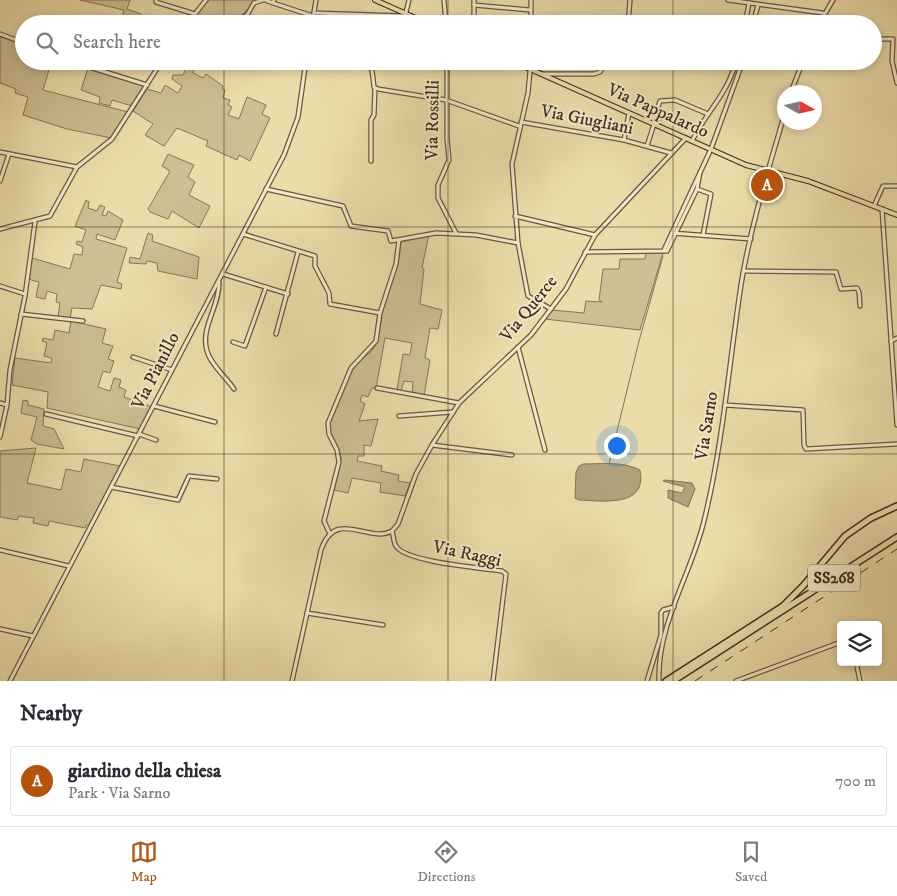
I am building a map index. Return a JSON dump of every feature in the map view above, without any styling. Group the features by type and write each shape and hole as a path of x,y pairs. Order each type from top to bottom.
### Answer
{"highway":[{"name":"SS268","path":"666,681 783,606 803,586 839,543 871,518 897,506"},
{"name":"SS268","path":"673,681 897,537"}],"main road":[{"path":"375,0 407,15"},
{"name":"Via Pappalardo","path":"531,70 746,164 808,181 897,215"}],"street":[{"path":"156,0 156,2 195,14 206,0"},
{"path":"247,15 254,3 264,0 314,15 316,0"},
{"path":"407,15 409,0"},
{"path":"444,0 445,15"},
{"path":"474,0 474,15"},
{"path":"530,15 531,0"},
{"path":"629,15 630,0"},
{"path":"728,0 823,14 832,0"},
{"path":"764,0 764,6"},
{"path":"746,15 749,4"},
{"path":"474,6 530,10"},
{"path":"0,34 15,40"},
{"path":"882,40 893,39 892,62 897,83"},
{"path":"101,70 147,85"},
{"path":"0,229 35,222 50,216 77,167 112,139 157,70"},
{"name":"Via Pianillo","path":"10,681 284,156 293,131 302,95 306,70"},
{"path":"371,161 371,120 374,115 372,70"},
{"name":"Via Rossilli","path":"447,70 446,100 449,160 438,185 438,198 456,234"},
{"path":"531,70 512,164 515,216 528,296 551,309"},
{"path":"541,74 560,72 594,74 601,70"},
{"path":"692,141 708,114 726,91 734,70"},
{"path":"664,250 711,150 740,70"},
{"path":"794,85 800,70"},
{"name":"Via Giugliani","path":"374,87 446,100 520,124 624,140 672,153"},
{"path":"726,91 733,94"},
{"name":"Via Giugliani","path":"647,146 661,112 657,110 660,101 675,100 708,114"},
{"path":"624,140 629,113"},
{"name":"Via Sarno","path":"659,681 662,649 674,607 704,523 725,405 744,271 780,130"},
{"name":"Via Querce","path":"392,531 398,524 416,474 453,412 531,335 566,289 595,235 686,138"},
{"path":"0,152 77,167"},
{"path":"0,182 9,154"},
{"path":"585,252 669,250 697,189 700,172"},
{"path":"874,206 883,186 897,186"},
{"path":"266,189 343,206 350,226 388,231 391,241 427,232 518,243"},
{"path":"697,189 711,194 703,235"},
{"path":"882,209 897,425"},
{"path":"515,216 595,235"},
{"path":"0,437 7,405 10,370 25,294 35,222"},
{"path":"672,233 751,239"},
{"path":"243,234 314,256 316,266 329,293 330,304 380,313"},
{"path":"330,534 324,521 339,456 329,434 328,423 351,368 376,341 380,313 396,264 400,240"},
{"path":"276,334 288,294 294,260 298,252"},
{"path":"744,271 836,272 841,289 856,288 858,290 860,306"},
{"path":"223,274 288,294"},
{"path":"219,282 218,297 208,325 206,350 234,389"},
{"path":"0,286 25,294"},
{"path":"233,342 244,346 266,287"},
{"path":"21,314 83,322"},
{"path":"891,341 897,338"},
{"path":"518,347 545,450"},
{"path":"134,357 172,370"},
{"path":"378,388 459,404"},
{"path":"0,403 7,405"},
{"path":"725,405 803,410 804,445 806,449 897,444"},
{"path":"154,406 215,422"},
{"path":"399,416 453,412"},
{"path":"46,414 156,440"},
{"path":"432,445 512,455"},
{"path":"111,487 178,500 188,476 217,479"},
{"path":"292,681 321,550 330,534 344,529 382,533 392,531"},
{"name":"Via Raggi","path":"392,531 396,545 403,552 440,563 502,571 506,574 492,681"},
{"path":"0,550 69,566"},
{"path":"647,681 661,636 661,613 668,608 674,607"},
{"path":"307,613 383,625"},
{"path":"0,629 33,636"},
{"path":"736,681 837,643"},
{"path":"857,666 860,681"}],"shaded area":[{"path":"80,0 130,0 127,9 141,14 123,15 124,10"},
{"path":"207,0 258,0 253,2 242,15 196,15"},
{"path":"0,36 15,42 15,70 49,70 43,90 128,112 111,138 67,129 23,115 28,97 15,93 16,89 0,83"},
{"path":"87,70 94,70 144,86 132,106 112,100 110,106 99,103 100,97 81,90"},
{"path":"185,70 194,70 193,73 203,78 206,74 223,86 222,89 225,90 223,98 230,100 228,105 232,107 228,115 239,119 247,97 266,105 262,114 270,118 250,161 239,155 237,160 206,146 208,141 177,128 164,146 145,135 153,124 133,111 147,89 161,93 165,85 178,93 182,86 172,79 173,75 183,75"},
{"path":"168,154 194,165 188,177 195,182 189,195 210,206 199,228 172,211 168,219 150,212 148,209 170,171 162,166"},
{"path":"86,200 89,202 88,208 97,211 100,205 105,207 102,215 106,216 108,211 123,220 115,240 97,234 96,239 127,248 117,282 122,284 121,289 101,285 92,309 72,308 70,319 58,317 60,303 56,302 57,294 47,291 45,299 36,297 39,282 31,280 29,277 32,258 70,269 74,254 82,255 83,247 76,244 77,241 82,242 86,230 75,226"},
{"path":"148,233 153,235 152,241 199,257 197,279 158,271 157,263 147,261 146,264 129,263 130,257 140,259"},
{"path":"429,234 422,268 424,269 420,304 442,310 438,329 430,328 425,358 430,360 424,396 412,394 413,382 404,381 401,391 397,390 403,354 410,355 412,343 385,338 376,388 372,388 368,397 362,395 360,401 365,404 359,421 378,419 371,446 364,445 364,456 358,456 357,461 382,466 381,471 399,475 398,481 410,483 405,496 380,492 381,483 352,478 348,493 334,490 341,458 329,430 331,420 351,372 357,363 371,352 377,343 380,316 398,264 401,242"},
{"path":"646,252 663,253 640,330 545,319 552,310 584,313 586,301 602,302 599,300 603,269 619,269 620,259 645,259"},
{"path":"71,321 106,329 102,343 113,346 108,359 114,361 110,373 103,371 98,387 110,391 114,378 121,380 119,387 126,390 124,397 152,407 140,429 47,408 48,392 12,385 15,358 51,363 52,358 44,356 47,343 42,341 43,338 53,340 55,330 69,333"},
{"path":"23,400 28,401 28,405 44,409 43,426 54,429 64,449 37,444 31,440 37,417 21,413"},
{"path":"36,448 27,483 61,490 66,469 81,472 84,459 120,466 89,525 86,525 85,528 49,521 48,526 33,523 34,518 19,516 17,520 0,517 0,451"},
{"path":"583,464 627,465 640,470 641,482 637,491 621,500 579,500 575,498 576,472 579,466"},
{"path":"663,481 692,483 695,489 688,507 668,498 668,490 682,493 685,487"}],"waterway":[{"path":"609,464 639,341 663,256"}],"railway":[{"path":"695,681 897,549"}],"place":[{"name":"giardino della chiesa","path":"767,185"}]}
